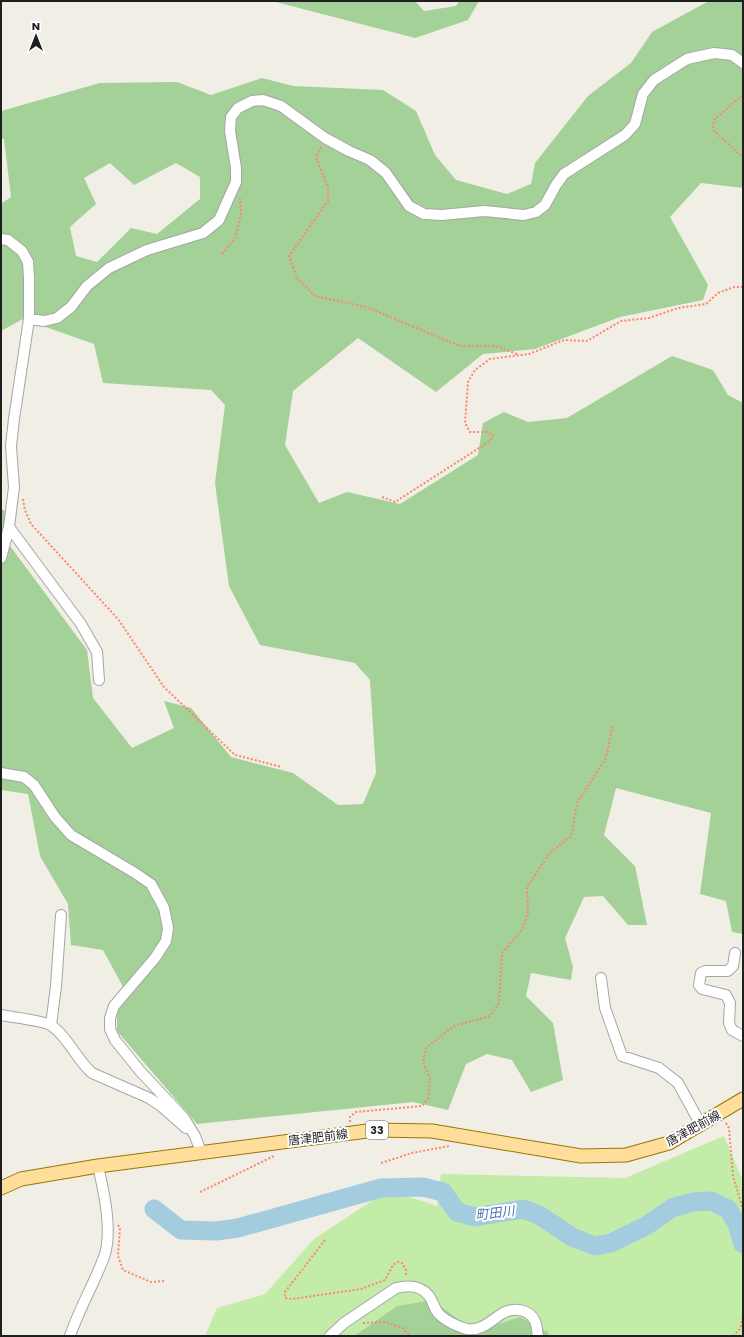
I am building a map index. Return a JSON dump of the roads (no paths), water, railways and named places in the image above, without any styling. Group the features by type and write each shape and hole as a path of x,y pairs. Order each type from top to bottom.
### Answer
{"main road":[{"name":"唐津肥前線","path":"1,1188 21,1179 98,1166 375,1130 432,1131 581,1156 626,1155 669,1143 743,1099"}],"street":[{"path":"30,319 44,321 57,318 71,307 87,286 110,268 147,250 203,233 219,220 236,182 236,168 230,131 232,117 238,108 252,101 263,100 281,106 325,138 370,160 386,173 409,206 424,214 484,211 524,215 536,212 545,205 564,174 625,135 635,124 643,94 654,80 687,59 714,53 732,55 743,63"},
{"path":"1,239 8,240 22,250 28,262 30,319 11,446 14,487 9,527 1,558"},
{"path":"9,527 81,624 97,652 99,680"},
{"path":"1,773 24,778 34,785 55,817 71,835 151,884 164,908 168,928 166,942 155,958 114,1006 110,1018 110,1029 115,1040 140,1071 184,1118 195,1136 201,1152"},
{"path":"51,1025 56,986 61,915"},
{"path":"735,953 733,966 728,971 705,971 701,973 699,985 702,989 726,995 730,1003 729,1023 732,1030 743,1036"},
{"path":"600,978 605,1008 622,1056 659,1068 678,1083 701,1125"},
{"path":"1,1014 51,1025 58,1031 85,1067 92,1073 149,1098 161,1106 195,1136"},
{"path":"70,1336 75,1321 105,1256 108,1238 102,1181 98,1166"},
{"path":"330,1336 344,1323 396,1288 412,1286 422,1289 430,1296 438,1313 452,1323 467,1328 478,1329 508,1311 525,1311 530,1314 536,1322 538,1336"}],"waterway":[{"name":"町田川","path":"154,1209 181,1230 216,1231 238,1228 381,1188 423,1187 443,1192 457,1212 475,1217 523,1209 539,1215 572,1237 595,1246 611,1243 646,1226 672,1208 693,1202 711,1201 728,1209 737,1224 743,1244"}]}
